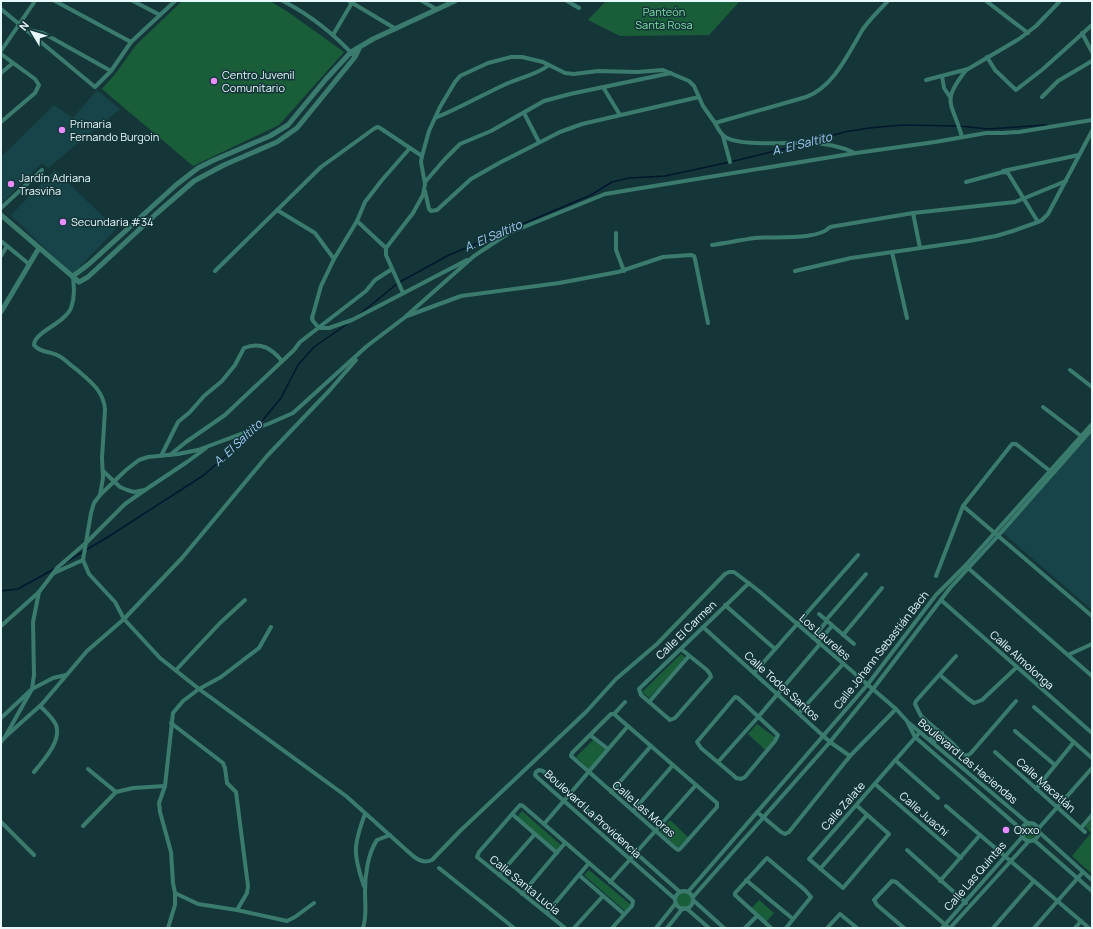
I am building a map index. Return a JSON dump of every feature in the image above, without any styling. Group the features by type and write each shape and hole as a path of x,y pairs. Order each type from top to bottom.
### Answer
{"street":[{"path":"1,122 38,89 38,82 35,79 1,53 35,1"},
{"path":"55,1 131,42"},
{"path":"133,1 160,15"},
{"path":"1,9 95,87 110,71 131,42 175,1"},
{"path":"283,1 293,6 333,35 355,57"},
{"path":"293,6 295,1"},
{"path":"422,1 436,9"},
{"path":"72,276 89,264 150,207 198,168 270,136 288,125 326,79 351,52 359,49 373,39 455,1"},
{"path":"567,1 579,8"},
{"path":"715,123 806,97 818,91 844,62 867,24 888,1"},
{"path":"986,1 1028,33"},
{"path":"950,97 956,83 968,69 1028,33 1060,1"},
{"path":"333,35 352,2 396,29"},
{"path":"987,57 995,70 1016,90 1043,69 1092,25"},
{"path":"27,30 43,33 110,71"},
{"path":"1082,34 1092,52"},
{"path":"74,290 79,282 88,277 194,181 213,170 277,142 297,128 355,57 359,49"},
{"path":"700,97 582,124 560,132 471,178 438,210 431,211 429,209 421,162 425,144 435,118 455,82 463,74 488,63 511,57 522,57 537,60 569,74 598,71 637,72 659,69 692,83 700,97 703,106 723,136 730,162"},
{"path":"1042,97 1061,79 1092,61"},
{"path":"1,73 13,63"},
{"path":"435,118 455,110 506,84 543,69 549,64"},
{"path":"926,80 968,69"},
{"path":"425,182 450,153 460,144 550,99 671,73"},
{"path":"942,76 944,88 950,97 952,110 962,137"},
{"path":"603,87 620,115"},
{"path":"524,113 539,142"},
{"path":"410,148 364,202 356,221 334,259 321,286 312,318 319,328 329,328 352,320 474,256 509,233 605,194 986,133 1033,130 1092,120"},
{"path":"215,271 321,167 376,127 380,128 422,156"},
{"path":"795,271 851,258 996,236 1038,222 1048,214 1092,131"},
{"path":"723,136 733,140 757,144 808,142 840,146 856,153"},
{"path":"242,148 245,156"},
{"path":"994,172 1079,155"},
{"path":"1,208 42,170"},
{"path":"966,182 1003,172 1008,173 1038,222"},
{"path":"712,245 755,238 803,237 826,232 830,227 913,213 1009,203 1066,180"},
{"path":"403,293 386,255 386,248 413,213 425,191"},
{"path":"150,207 156,214"},
{"path":"277,210 315,233 324,243 334,259"},
{"path":"913,213 920,248"},
{"path":"1,215 79,282"},
{"path":"356,221 386,248"},
{"path":"616,232 616,250 624,271"},
{"path":"1,241 29,264"},
{"path":"1,256 7,246"},
{"path":"1,312 39,248"},
{"path":"892,252 907,318"},
{"path":"404,318 461,296 559,283 624,271 663,257 691,255 694,256 708,323"},
{"path":"54,573 83,560 94,503 100,495 126,470 139,460 148,457 188,452 210,446 293,413 368,346 404,318 474,256"},
{"path":"170,455 225,415 294,350 300,342 366,291 376,280 392,269"},
{"path":"72,276 74,290 72,304 68,313 57,324 38,335 34,340 34,345 38,349 54,353 64,359 93,383 102,396 105,410 102,447 103,471 100,495"},
{"path":"161,456 178,422 190,412 204,396 222,381 235,365 244,348 258,345 273,350 282,361"},
{"path":"5,737 40,706 87,651 124,619 182,558 267,456 329,391 368,346"},
{"path":"1070,370 1092,386"},
{"path":"1043,407 1081,436"},
{"name":"Calle Johann Sebastián Bach","path":"693,899 830,742 874,689 941,600 1050,471 1092,424"},
{"name":"Calle Johann Sebastián Bach","path":"688,892 868,684 936,595 997,534 1092,429"},
{"path":"936,576 963,506 1013,443 1050,471"},
{"path":"1,626 39,592 58,567 87,542 125,504 210,446"},
{"path":"103,471 120,487 134,492 145,490"},
{"path":"963,506 1092,616"},
{"path":"754,673 858,555"},
{"name":"Los Laureles","path":"83,560 89,574 115,602 124,619 160,658 199,689 346,796 418,859 426,862 432,860 460,831 586,712 616,679 657,644 724,574 729,572 734,572 797,624 874,689 907,721"},
{"path":"968,568 1092,676"},
{"path":"813,638 866,574"},
{"name":"Calle El Carmen","path":"649,702 638,691 640,688 748,583"},
{"path":"843,635 882,588"},
{"path":"1,742 32,689 34,675 33,622 39,592"},
{"path":"176,670 220,623 245,600"},
{"name":"Calle Almolonga","path":"941,600 1092,733"},
{"path":"725,605 775,649"},
{"path":"819,614 854,644"},
{"path":"718,762 778,694 832,626"},
{"path":"168,928 175,905 175,893 171,852 159,803 165,786 173,713 178,705 199,689 221,678 259,648 271,627"},
{"name":"Calle Todos Santos","path":"703,627 830,742 850,756"},
{"path":"1068,655 1092,644"},
{"path":"681,649 690,656 707,670 711,675 698,693 672,720 666,717 649,702 690,656"},
{"path":"956,656 916,701 916,704 921,716 962,753 967,756 971,753 1016,701"},
{"path":"799,713 843,664"},
{"path":"940,674 967,698 974,702 982,700 1017,668"},
{"path":"1,718 32,689 53,678 66,675"},
{"path":"735,697 759,716 777,732 778,736 745,777 741,779 736,778 698,745 697,742 735,697"},
{"path":"614,714 625,702"},
{"path":"34,772 49,753 54,743 57,730 54,722 40,706"},
{"path":"1034,707 1092,758"},
{"path":"757,812 781,832 787,833 850,756 896,709"},
{"name":"Calle Las Moras","path":"611,714 614,714 673,766 716,801 718,805 680,849 677,849 655,831 570,755 611,714"},
{"name":"Boulevard Las Haciendas","path":"907,721 1029,824"},
{"name":"Boulevard Las Haciendas","path":"907,721 915,737 1022,830"},
{"path":"171,723 223,764 228,783 236,792 248,886 247,893 237,910"},
{"path":"544,824 628,726"},
{"path":"1016,731 1055,765"},
{"name":"Calle Zalate","path":"867,815 889,834 843,888 809,859 920,732"},
{"path":"931,742 940,732"},
{"path":"590,735 608,750"},
{"path":"1036,789 1074,742"},
{"path":"610,792 651,746"},
{"name":"Calle Macatlán","path":"995,752 1085,832"},
{"path":"895,760 938,798"},
{"path":"633,811 673,766"},
{"path":"1092,768 1057,808 1039,831 1038,837 1029,841 1023,836 1022,830 1029,824 1035,825 1039,831 1092,880"},
{"path":"88,769 116,792"},
{"name":"Boulevard La Providencia","path":"676,901 536,777 536,772 539,770 543,771 680,892"},
{"name":"Calle Juachi","path":"875,784 961,858"},
{"path":"610,882 696,785"},
{"path":"83,826 116,792 133,788 165,786"},
{"path":"557,853 512,814 520,806 522,805 632,901 632,906 612,928"},
{"path":"820,869 867,815 856,805"},
{"path":"946,806 1089,928"},
{"path":"365,814 356,842 355,853 365,889"},
{"name":"Calle Santa Lucia","path":"512,814 477,855 499,875 565,928"},
{"path":"1081,828 1092,815"},
{"path":"1,822 34,854"},
{"path":"499,875 534,834"},
{"path":"363,928 366,913 365,889 369,860 374,845 380,839 390,835"},
{"path":"940,881 980,835"},
{"name":"Calle Las Quintas","path":"943,926 1023,836"},
{"path":"1034,840 1092,891"},
{"name":"Calle Las Quintas","path":"950,928 1010,860 1029,841"},
{"path":"522,894 565,843"},
{"path":"907,850 969,906"},
{"path":"771,928 756,916 735,895 746,880 766,858 768,858 805,890 811,897 786,928"},
{"path":"547,913 589,864"},
{"path":"439,868 514,928"},
{"path":"1034,928 1083,872"},
{"path":"579,875 624,914"},
{"path":"746,880 793,919"},
{"path":"904,928 877,904 875,899 892,881 896,882 943,926 950,928"},
{"path":"993,928 1034,881"},
{"path":"656,928 676,901 680,892 684,891 688,892 693,899 724,928"},
{"path":"175,893 198,904 237,910 287,921 295,918 314,903"},
{"path":"574,928 603,896"},
{"path":"667,928 685,908 691,905 693,899"},
{"path":"676,901 679,907 685,908 709,928"},
{"path":"827,928 840,914 858,928"},
{"path":"747,927 756,916"},
{"path":"1075,928 1081,921"}],"shaded area":[{"name":"Primaria Fernando Burgoin","path":"97,90 120,109 48,168 42,163 1,204 1,157 54,105 73,118"},
{"name":"Secundaria #34","path":"55,170 116,229 72,275 11,215"},
{"path":"1092,429 1092,610 1002,532"}],"green space":[{"name":"Centro Juvenil Comunitario","path":"182,1 270,1 344,52 279,125 193,166 102,89 116,73 136,45"},
{"name":"Panteón Santa Rosa","path":"606,1 740,1 709,35 620,36 588,20"},
{"path":"681,654 686,658 649,698 642,692"},
{"path":"757,724 776,738 765,750 748,734"},
{"path":"593,740 606,750 590,770 576,757"},
{"path":"522,811 562,846 557,851 517,817"},
{"path":"1092,819 1092,874 1072,856 1091,833 1085,827"},
{"path":"670,820 688,837 678,848 660,831"},
{"path":"1030,825 1035,827 1037,832 1035,837 1030,839 1025,837 1023,832 1025,827"},
{"path":"589,870 631,905 625,911 584,875"},
{"path":"681,892 687,892 692,897 690,906 687,908 681,908 676,903 676,897"},
{"path":"759,900 774,913 766,922 751,909"}],"waterway":[{"name":"A. El Saltito","path":"811,142 844,132 902,125 959,126 988,129 1047,125"},
{"name":"A. El Saltito","path":"360,314 398,283 447,256 591,195 612,182 629,178 665,176 800,145"},
{"name":"A. El Saltito","path":"258,426 281,398 298,365 314,347 347,324"},
{"name":"A. El Saltito","path":"66,562 204,475 252,432"},
{"name":"A. El Saltito","path":"1,591 18,589 54,569"}],"place":[{"name":"Centro Juvenil Comunitario","path":"214,81"},
{"name":"Primaria Fernando Burgoin","path":"62,130"},
{"name":"Jardín Adriana Trasviña","path":"11,184"},
{"name":"Secundaria #34","path":"63,222"},
{"name":"Oxxo","path":"1006,830"}]}
